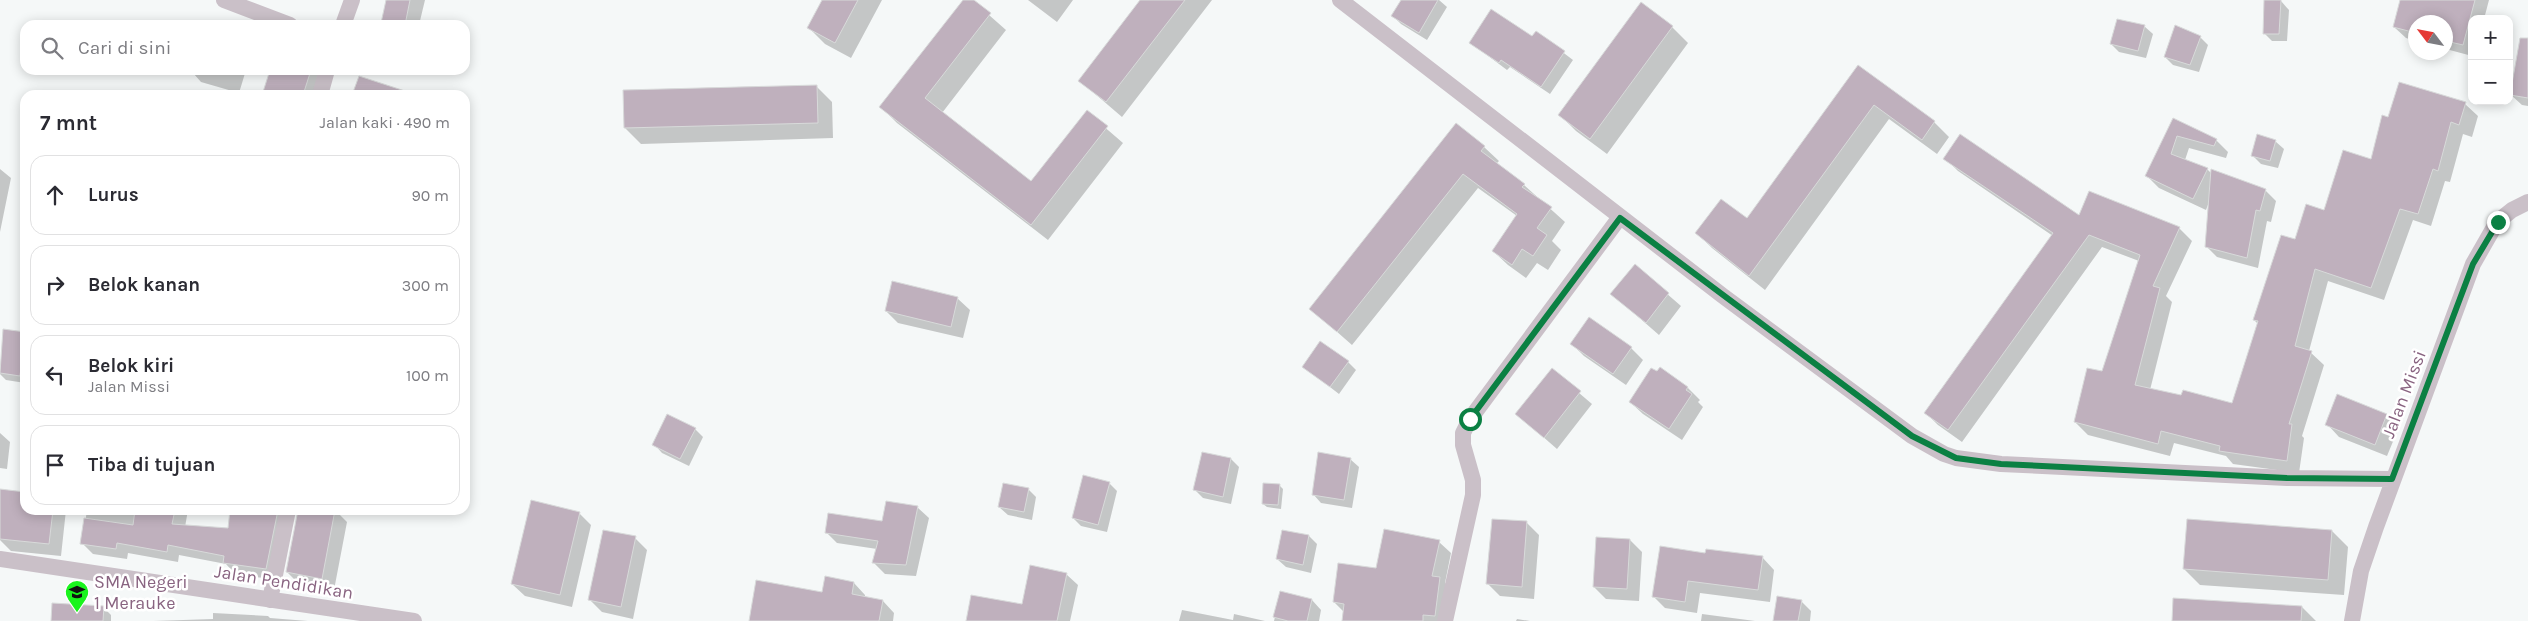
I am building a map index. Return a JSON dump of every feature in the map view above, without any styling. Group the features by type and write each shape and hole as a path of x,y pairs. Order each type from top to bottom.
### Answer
{"street":[{"path":"224,0 277,20"},
{"path":"346,20 352,0"},
{"path":"1340,0 1620,218 1850,392 1912,436 1950,456 2001,464 2287,478 2392,479"},
{"path":"321,90 326,75"},
{"name":"Jalan Missi","path":"2352,621 2361,571 2392,479 2473,264 2498,222 2512,210 2528,202"},
{"path":"1445,621 1473,495 1473,480 1463,445 1464,433 1484,398 1620,218"},
{"path":"270,600 287,515"},
{"name":"Jalan Pendidikan","path":"0,559 384,619 414,621"}],"building":[{"path":"386,0 410,0 406,20 382,20"},
{"path":"822,0 858,0 835,43 807,28"},
{"path":"963,0 974,0 991,13 925,98 1031,181 1087,110 1108,126 1031,225 879,107"},
{"path":"1140,0 1185,0 1106,102 1078,81"},
{"path":"1401,0 1438,0 1419,33 1391,16"},
{"path":"2264,0 2281,0 2279,34 2263,34"},
{"path":"2400,0 2475,0 2471,15 2468,15 2468,26 2463,45 2453,43 2453,15 2408,15 2408,31 2393,27"},
{"path":"1641,2 1673,26 1590,139 1558,115"},
{"path":"1491,9 1532,36 1536,31 1565,51 1541,87 1501,60 1499,63 1469,43"},
{"path":"2117,19 2145,25 2138,51 2110,44"},
{"path":"2175,25 2201,36 2190,65 2164,57"},
{"path":"2520,38 2528,38 2528,98 2513,96 2513,78"},
{"path":"1858,65 1935,121 1922,140 1874,105 1749,276 1695,233 1721,199 1747,218"},
{"path":"268,75 309,75 305,90 264,90"},
{"path":"359,76 402,90 354,90"},
{"path":"2399,82 2466,102 2459,125 2451,122 2438,171 2433,169 2418,214 2400,209 2371,288 2315,269 2295,346 2312,351 2289,424 2292,424 2287,461 2219,451 2220,446 2161,431 2158,444 2074,422 2087,368 2102,371 2140,255 2089,235 1948,430 1924,413 2053,233 1943,159 1960,134 2079,215 2089,191 2180,227 2153,286 2160,288 2135,385 2181,395 2183,390 2232,403 2258,321 2253,320 2281,235 2295,239 2306,204 2324,210 2343,150 2371,159 2382,115 2388,117"},
{"path":"817,85 818,123 624,128 623,90"},
{"path":"2173,118 2217,139 2214,146 2177,136 2171,154 2208,168 2193,199 2145,176"},
{"path":"1456,123 1485,146 1481,151 1525,184 1522,187 1552,207 1537,228 1547,235 1533,256 1522,249 1512,265 1492,251 1517,214 1463,174 1337,332 1309,309"},
{"path":"2257,134 2276,140 2270,161 2251,156"},
{"path":"2211,169 2266,189 2260,211 2256,210 2247,258 2205,247"},
{"path":"1635,264 1669,293 1646,323 1610,294"},
{"path":"892,281 958,297 951,327 885,311"},
{"path":"1589,317 1632,347 1613,374 1570,344"},
{"path":"3,329 20,331 20,376 0,373"},
{"path":"1320,341 1349,361 1330,387 1302,367"},
{"path":"1660,367 1688,387 1686,390 1692,394 1669,429 1629,402 1651,368 1657,371"},
{"path":"1552,368 1581,391 1544,438 1515,414"},
{"path":"2337,394 2387,414 2375,445 2325,425"},
{"path":"667,414 696,428 680,459 652,445"},
{"path":"1202,452 1231,458 1223,497 1193,490"},
{"path":"1318,452 1351,458 1344,500 1312,495"},
{"path":"1083,475 1110,482 1098,525 1072,518"},
{"path":"1003,483 1029,488 1024,512 998,507"},
{"path":"1263,483 1280,484 1278,505 1262,504"},
{"path":"0,489 20,491 20,515 52,515 49,544 0,539"},
{"path":"531,500 580,512 560,595 511,584"},
{"path":"886,501 918,506 906,565 872,563 878,541 825,533 828,513 882,521"},
{"path":"134,515 174,515 172,524 228,528 229,515 277,515 266,569 223,563 224,556 168,545 167,552 117,543 116,549 80,544 84,518 133,525"},
{"path":"297,515 334,515 322,579 286,572"},
{"path":"1492,519 1527,521 1522,587 1486,584"},
{"path":"2187,519 2332,530 2328,580 2183,569"},
{"path":"1384,529 1440,540 1432,576 1440,577 1435,616 1423,615 1423,621 1342,621 1344,604 1333,602 1338,563 1376,568"},
{"path":"603,530 636,536 621,607 588,600"},
{"path":"1282,530 1309,535 1303,565 1276,559"},
{"path":"1596,537 1630,539 1627,589 1593,587"},
{"path":"1660,546 1705,553 1706,549 1763,556 1758,590 1688,581 1685,602 1652,597"},
{"path":"1030,565 1067,573 1057,621 966,621 971,595 1022,604"},
{"path":"825,576 854,582 852,594 883,600 879,621 749,621 756,580 822,592"},
{"path":"1280,591 1312,599 1307,621 1288,621 1273,617"},
{"path":"1777,596 1802,600 1798,621 1773,621"},
{"path":"2173,598 2302,606 2301,621 2172,621"},
{"name":"SMA Negeri 1 Merauke","path":"52,603 104,606 103,621 51,621"}],"place":[{"name":"SMA Negeri 1 Merauke","path":"77,613"}],"route":[{"path":"1470,419 1620,218 1850,392 1912,436 1944,454 1956,458 2001,464 2095,467 2287,478 2392,479 2440,356 2473,264 2498,222"}]}
